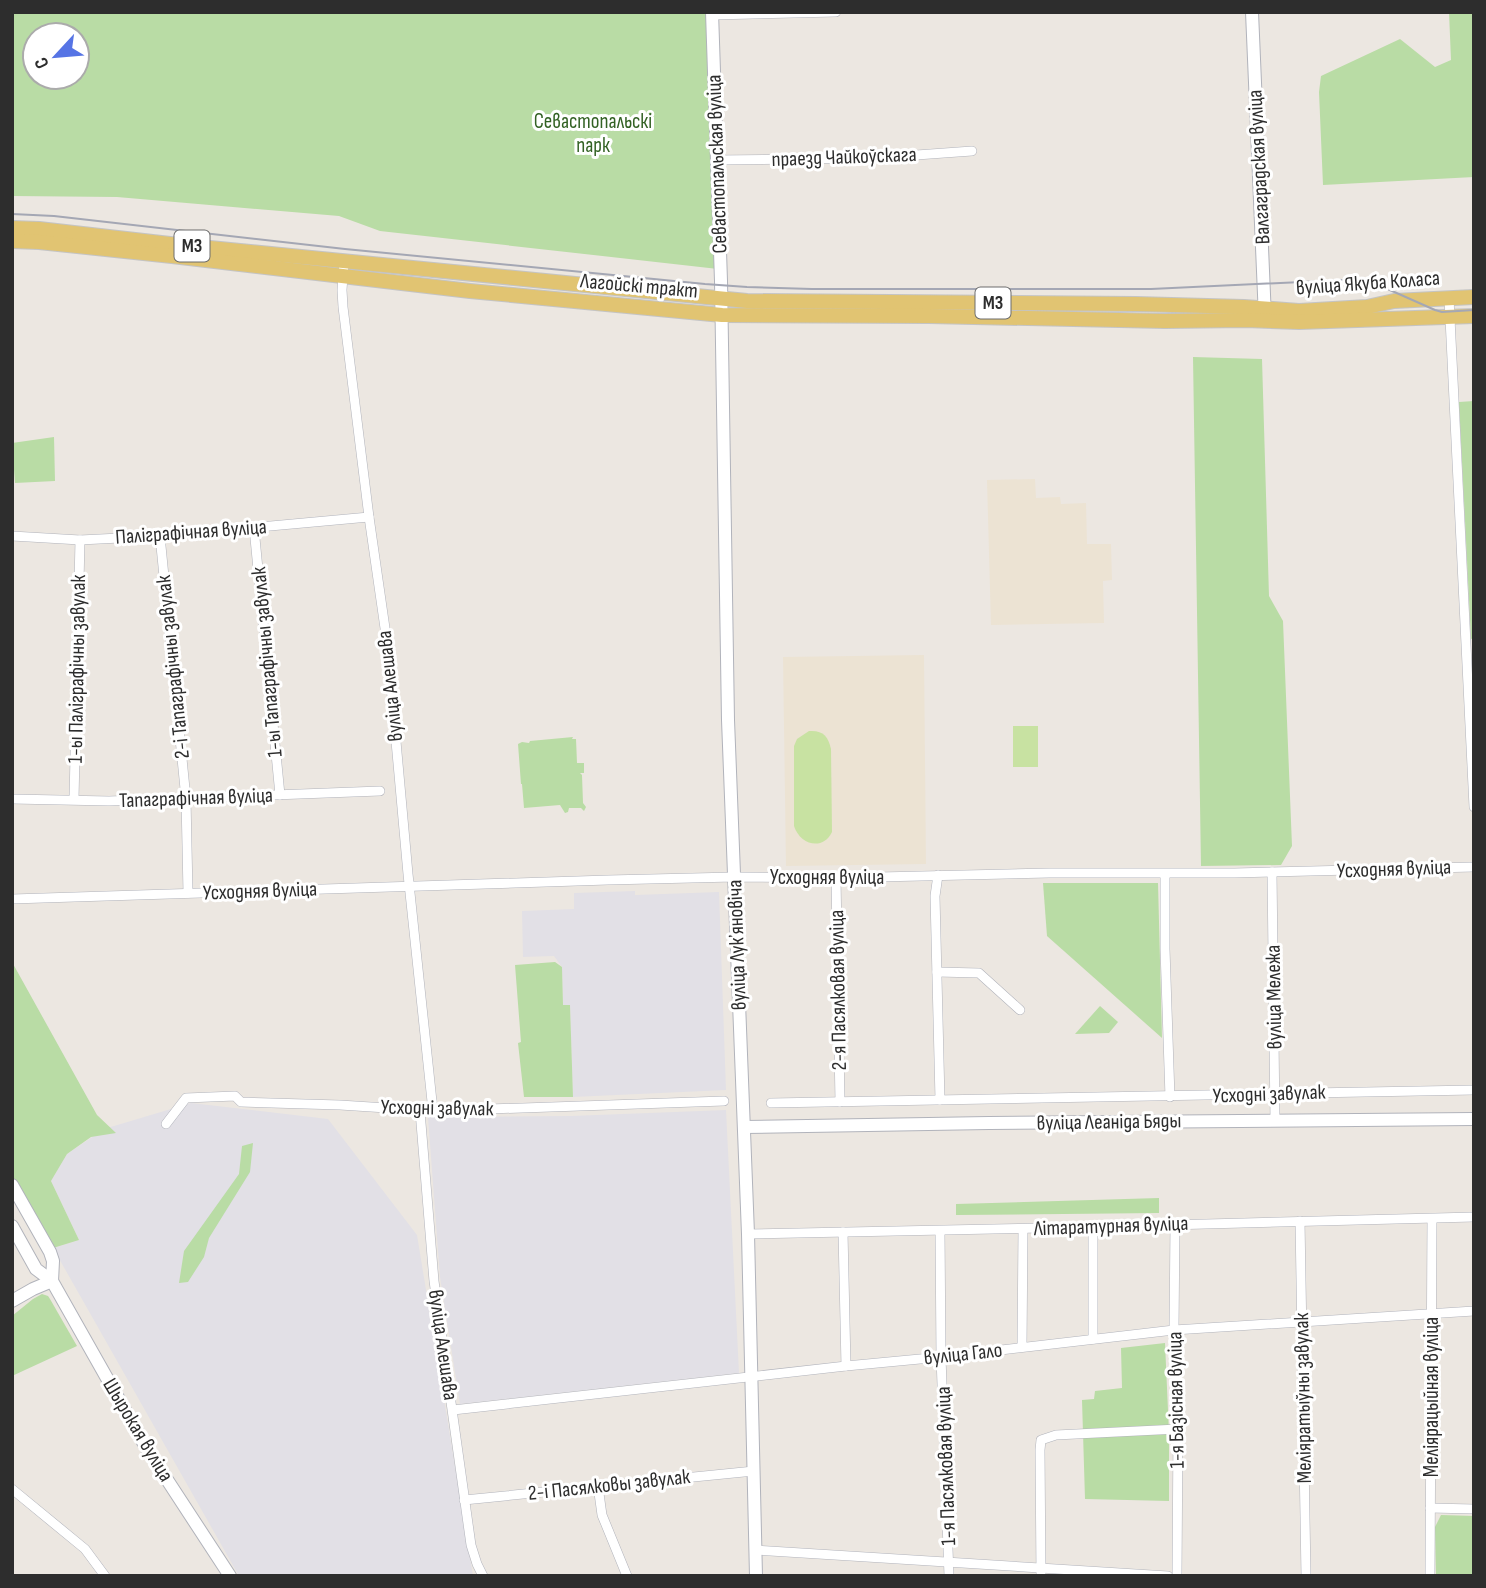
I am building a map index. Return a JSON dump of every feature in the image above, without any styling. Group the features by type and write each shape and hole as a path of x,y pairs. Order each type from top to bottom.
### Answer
{"main road":[{"name":"Валгаградская вуліца","path":"1252,12 1265,316"},
{"name":"Севастопальская вуліца","path":"712,14 722,315"},
{"name":"Лагойскі тракт","path":"12,228 747,302 1136,303 1244,307 1265,316"},
{"name":"Лагойскі тракт","path":"12,241 172,256 470,291 722,315 1164,321 1246,320 1265,316"},
{"name":"вуліца Якуба Коласа","path":"1265,316 1367,307 1394,301 1474,297"},
{"name":"вуліца Лукʼяновіча","path":"722,315 726,636 748,1234 756,1576"},
{"name":"вуліца Якуба Коласа","path":"1265,316 1299,323 1474,316"},
{"name":"вуліца Леаніда Бяды","path":"744,1127 1474,1119"},
{"name":"Шырокая вуліца","path":"12,1185 50,1252 52,1281"},
{"name":"Шырокая вуліца","path":"12,1226 36,1269 52,1281 147,1449 230,1576"},
{"path":"12,1301 52,1281"}],"street":[{"path":"712,14 836,12"},
{"name":"праезд Чайкоўскага","path":"717,160 875,158 972,151"},
{"name":"вуліца Алешава","path":"344,261 343,307 387,642 433,1111"},
{"path":"1449,298 1474,807"},
{"name":"Паліграфічная вуліца","path":"12,536 80,540 160,536 369,517"},
{"name":"1-ы Тапаграфічны завулак","path":"254,528 279,795"},
{"name":"2-і Тапаграфічны завулак","path":"160,536 187,799 188,893"},
{"name":"1-ы Паліграфічны завулак","path":"74,799 80,540"},
{"name":"Тапаграфічная вуліца","path":"12,799 109,801 380,791"},
{"name":"Усходняя вуліца","path":"12,900 734,877 1165,874 1474,867"},
{"name":"вуліца Мележа","path":"1272,872 1275,1121"},
{"path":"1165,874 1170,1097"},
{"path":"938,876 935,896 940,1100"},
{"name":"2-я Пасялковая вуліца","path":"835,878 841,1102"},
{"path":"937,972 979,973 1020,1010"},
{"name":"Усходні завулак","path":"771,1102 1474,1090"},
{"name":"Усходні завулак","path":"166,1124 186,1098 235,1096 241,1102 420,1111 724,1101"},
{"name":"вуліца Алешава","path":"420,1111 434,1281 464,1500 473,1554 483,1576"},
{"name":"Літаратурная вуліца","path":"748,1234 1474,1217"},
{"name":"Меліярацыйная вуліца","path":"1430,1576 1432,1219"},
{"name":"Меліяратыўны завулак","path":"1300,1221 1306,1576"},
{"name":"1-я Базісная вуліца","path":"1175,1224 1177,1576"},
{"path":"1093,1227 1093,1339"},
{"path":"1022,1347 1023,1229"},
{"name":"1-я Пасялковая вуліца","path":"940,1231 949,1576"},
{"path":"844,1232 846,1366"},
{"name":"вуліца Гало","path":"453,1410 1174,1329 1474,1311"},
{"path":"1040,1571 1041,1440 1056,1435 1178,1429"},
{"name":"2-і Пасялковы завулак","path":"464,1500 754,1471"},
{"path":"598,1486 602,1515 627,1576"},
{"path":"12,1489 85,1549 105,1576"},
{"path":"1430,1508 1474,1509"},
{"path":"755,1550 949,1562 1040,1571 1168,1576"}],"shaded area":[{"path":"1035,479 1036,498 1060,497 1061,504 1086,503 1087,544 1111,544 1112,580 1103,581 1104,623 991,625 987,480"},
{"path":"924,655 926,864 786,866 783,657"},
{"path":"635,891 635,895 719,892 726,1090 573,1097 570,1005 563,1005 562,967 554,956 523,957 522,911 574,909 574,893"},
{"path":"191,1103 328,1119 417,1235 473,1576 239,1576 53,1248 79,1240 51,1181 67,1154 104,1129"},
{"path":"726,1110 739,1373 460,1404 440,1277 428,1117 571,1116"}],"green space":[{"name":"Севастопальскі парк","path":"12,12 712,12 718,269 380,231 339,216 117,197 12,196"},
{"path":"1449,12 1474,12 1474,177 1323,185 1319,92 1321,76 1400,39 1435,67 1451,60"},
{"path":"1193,357 1262,359 1269,596 1283,621 1292,846 1281,865 1201,866"},
{"path":"1474,401 1474,638 1471,639 1459,402"},
{"path":"54,437 55,481 15,483 12,443"},
{"path":"1013,726 1038,726 1038,767 1013,767"},
{"path":"809,731 824,735 831,749 832,832 823,842 818,843 801,838 794,826 794,746 797,739"},
{"path":"573,737 572,739 576,739 577,763 584,763 584,773 580,773 583,803 586,807 584,811 581,808 569,808 565,813 560,805 524,808 518,744"},
{"path":"1043,883 1158,883 1162,1038 1047,936"},
{"path":"12,962 97,1115 116,1133 91,1137 67,1154 51,1181 79,1240 53,1248 12,1175"},
{"path":"555,962 562,967 563,1005 570,1005 573,1097 524,1097 518,1043 521,1042 515,965"},
{"path":"1100,1006 1118,1022 1109,1033 1075,1034"},
{"path":"253,1143 250,1172 209,1238 204,1257 188,1282 179,1283 184,1251 239,1174 242,1146"},
{"path":"1159,1198 1159,1213 956,1215 956,1204"},
{"path":"42,1294 48,1296 77,1346 12,1376 12,1316"},
{"path":"1165,1343 1169,1501 1085,1499 1082,1400 1094,1399 1095,1391 1122,1388 1121,1348"},
{"path":"1441,1515 1474,1516 1474,1576 1436,1576 1435,1527"}],"tram line":[{"path":"12,214 54,216 345,249 747,287 1151,289 1365,279 1442,312 1474,310"}]}
